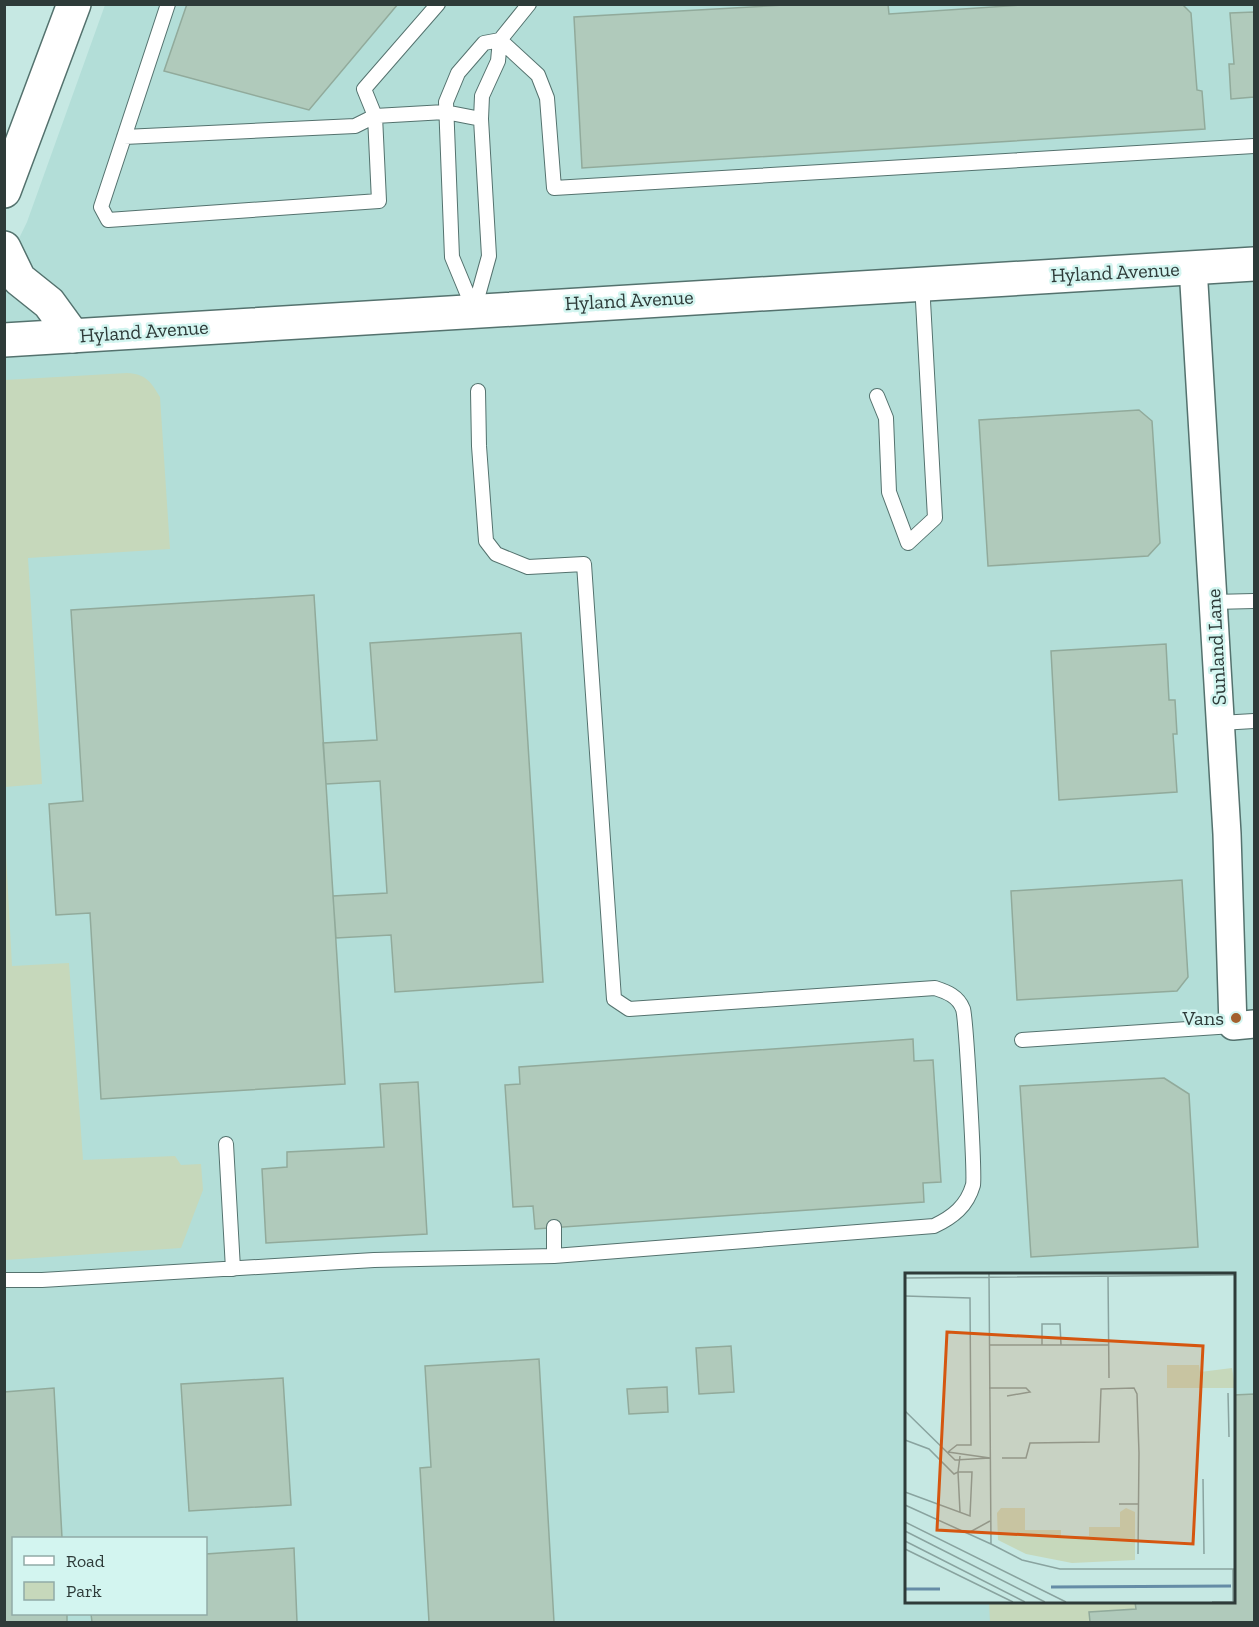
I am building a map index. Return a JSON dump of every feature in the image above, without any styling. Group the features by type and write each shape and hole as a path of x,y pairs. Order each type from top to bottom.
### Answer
{"main road":[{"path":"4,191 74,4"},
{"path":"4,248 19,279 49,303 73,336"},
{"name":"Hyland Avenue","path":"4,340 1254,264"}],"street":[{"name":"Sunland Lane","path":"1193,267 1220,723 1244,1025"}],"lane":[{"path":"168,4 101,207 108,220 379,201 375,116 364,89 438,4"},
{"path":"474,310 489,256 480,119 482,96 498,61 500,40 529,4"},
{"path":"474,310 452,257 445,112 449,89 458,73 484,43 500,40"},
{"path":"500,40 538,75 548,98 554,188 1254,146"},
{"path":"124,137 355,126 375,116 445,112 480,119"},
{"path":"876,396 886,418 890,492 908,543 935,518 922,283"},
{"path":"4,1280 374,1260 554,1256 934,1226 954,1216 965,1203 974,1183 963,1010 952,993 935,988 629,1009 614,999 584,564 528,567 496,554 486,541 478,446 478,391"},
{"path":"1213,602 1254,601"},
{"path":"1220,723 1254,721"},
{"path":"1022,1040 1244,1025"},
{"path":"226,1144 232,1269"},
{"path":"554,1227 554,1256"}],"shaded area":[{"path":"105,5 1254,5 1254,1622 5,1622 4,269 27,222"}],"green space":[{"path":"127,373 143,377 154,387 160,397 170,549 28,558 42,784 5,787 5,380"},
{"path":"5,836 12,966 69,963 83,1160 175,1156 181,1165 201,1164 203,1190 181,1248 5,1260"},
{"path":"989,1603 1135,1603 1136,1609 1089,1612 1090,1622 990,1622"}],"building":[{"path":"187,4 398,4 309,110 164,71"},
{"path":"802,4 888,4 889,14 1036,4 1182,4 1191,13 1197,90 1202,91 1205,129 582,168 574,17"},
{"path":"1254,12 1254,97 1231,99 1229,64 1234,64 1230,13"},
{"path":"1139,410 1152,421 1160,543 1148,556 988,566 979,420"},
{"path":"314,595 345,1084 101,1099 90,913 56,915 49,804 83,801 71,610"},
{"path":"521,633 543,982 395,992 391,935 336,938 333,896 387,893 380,781 326,784 323,743 377,740 370,643"},
{"path":"1166,644 1169,700 1175,700 1177,734 1173,734 1177,792 1059,800 1051,651"},
{"path":"1182,880 1188,977 1177,991 1017,1000 1011,891"},
{"path":"913,1039 914,1061 933,1060 941,1182 923,1183 924,1202 535,1229 533,1206 513,1207 505,1085 520,1084 519,1067"},
{"path":"1164,1078 1189,1094 1198,1247 1031,1257 1020,1086"},
{"path":"418,1082 427,1234 266,1243 262,1169 287,1167 287,1152 384,1147 380,1084"},
{"path":"731,1346 734,1392 699,1394 696,1348"},
{"path":"539,1359 554,1622 429,1622 420,1468 431,1467 425,1366"},
{"path":"283,1378 291,1505 189,1511 181,1384"},
{"path":"667,1387 668,1412 629,1414 627,1389"},
{"path":"54,1388 62,1537 12,1537 12,1615 67,1615 67,1622 4,1622 4,1392"},
{"path":"1254,1394 1254,1622 1090,1622 1089,1612 1136,1609 1135,1603 1235,1603 1235,1395"},
{"path":"294,1548 297,1622 92,1622 91,1615 207,1615 207,1554"}],"place":[{"name":"Vans","path":"1236,1018"}]}
